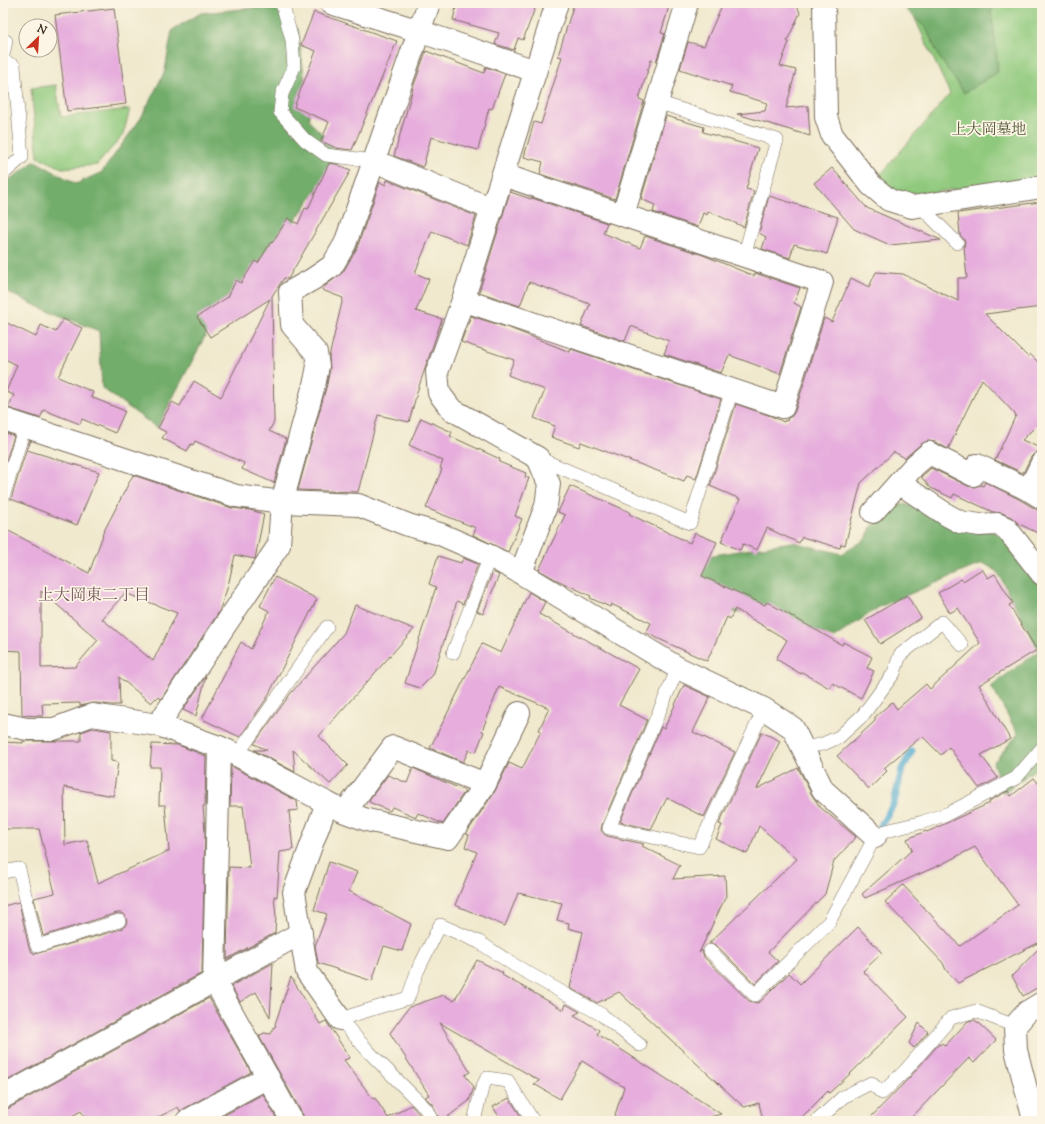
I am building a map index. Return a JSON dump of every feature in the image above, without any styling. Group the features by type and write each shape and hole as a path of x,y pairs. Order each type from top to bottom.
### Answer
{"street":[{"path":"331,3 536,71"},
{"path":"158,725 279,545 282,502 318,366 316,353 292,325 290,292 332,266 345,244 429,3"},
{"path":"521,573 546,506 549,484 538,458 451,409 439,393 437,372 463,300 557,3"},
{"path":"624,215 687,3"},
{"path":"824,3 826,117 832,135 871,185 889,200 912,207 1042,187"},
{"path":"374,161 492,209"},
{"path":"463,300 783,407 822,282 502,175"},
{"path":"3,418 236,496 282,502 358,505 408,525 440,534 490,556 521,573 678,668 764,709 793,728 823,790 875,837"},
{"path":"873,512 914,466 929,453 973,476 977,465 1035,494 1042,463"},
{"path":"899,483 960,522 997,524 1006,528 1042,574"},
{"path":"3,724 27,729 54,729 92,715 158,725 228,751 336,808 367,820 448,838 485,784 519,713"},
{"path":"340,1019 307,972 294,892 336,808 393,747 485,784"},
{"path":"228,751 214,980 292,1121"},
{"path":"3,1097 301,933"},
{"path":"1031,1121 1033,1116 1016,1050 1015,1026 1027,1012 1042,1003"},
{"path":"187,1121 268,1077"}],"lane":[{"path":"282,3 292,40 294,67 282,94 280,112 304,140 326,155 374,161"},
{"path":"3,55 6,41"},
{"path":"3,61 14,66 22,157 3,174"},
{"path":"657,102 777,140 744,256"},
{"path":"920,206 957,243"},
{"path":"538,458 690,523 732,390"},
{"path":"3,496 25,426"},
{"path":"453,653 490,556"},
{"path":"803,748 823,744 839,737 863,716 894,673 900,655 942,622 962,645"},
{"path":"228,751 327,627"},
{"path":"678,668 609,828 699,847 764,709"},
{"path":"710,951 755,995 829,922 875,837 886,831 923,822 949,813 1016,778 1042,748"},
{"path":"3,872 19,869 37,946 119,921"},
{"path":"432,1121 426,1109 369,1052 340,1019 408,998 417,972 440,925 479,942 514,965 602,1015 640,1045"},
{"path":"817,1121 843,1098 871,1083 882,1093 904,1072 951,1018 976,1011 1015,1026"},
{"path":"474,1121 482,1088 487,1078 508,1081 533,1121"}],"green space":[{"path":"899,3 998,3 991,11 998,72 964,93 939,57 926,28"},
{"name":"上大岡墓地","path":"901,3 1042,3 1042,177 902,197 875,181 950,94 911,10"},
{"path":"272,6 298,29 310,122 342,153 290,228 223,302 157,428 102,388 99,331 39,307 3,290 3,185 35,161 76,184 102,172 141,118 165,71 172,30 201,13"},
{"path":"56,85 61,117 130,109 123,135 97,165 62,168 38,157 31,88"},
{"path":"901,503 1002,535 1042,587 1042,775 1037,768 1003,793 993,763 1018,734 991,686 1039,651 997,571 983,563 879,607 834,638 774,613 699,612 690,559 792,542 842,554 866,539 871,527"}],"building":[{"path":"457,3 537,3 523,40 518,38 514,50 495,44 499,33 453,20"},
{"path":"574,3 670,3 661,33 665,34 656,62 651,60 639,99 644,101 615,199 540,174 543,162 524,157 534,122 541,124 562,57 558,56"},
{"path":"723,3 796,3 800,13 787,41 789,42 780,66 796,70 786,108 808,106 810,136 737,114 765,111 767,103 730,92 732,86 680,69 688,42 704,46"},
{"path":"114,8 126,104 67,111 58,39 58,18 55,18 55,15"},
{"path":"314,12 397,41 352,150 336,148 321,141 329,122 294,107 316,51 301,45"},
{"path":"426,51 484,73 486,67 505,74 492,109 489,108 478,150 431,137 423,167 394,156 413,88"},
{"path":"666,116 704,127 703,132 758,148 746,189 754,191 744,227 708,211 707,215 703,213 698,227 653,212 655,205 641,199"},
{"path":"329,163 351,170 288,279 284,278 272,296 274,422 269,431 286,439 274,483 242,469 244,463 195,441 193,445 191,444 187,451 162,438 166,432 158,428 172,402 180,406 194,381 221,397 270,299 210,337 197,317 228,297 236,280 241,283 255,261 258,263 288,218 298,224 305,208 308,209"},
{"path":"832,168 867,208 941,240 890,245 854,229 814,183"},
{"path":"387,180 476,216 467,245 432,231 415,273 429,279 416,311 442,319 418,389 409,422 378,415 358,492 298,490 327,384 330,368 329,357 343,298 322,290 343,272 357,248 380,182 386,185"},
{"path":"510,192 607,223 603,233 640,248 645,236 703,255 754,276 755,273 800,288 794,303 801,307 780,374 729,355 721,373 664,354 669,341 631,326 625,341 581,326 590,304 529,282 520,306 479,292"},
{"path":"769,196 838,217 827,254 794,244 790,258 762,249 766,237 759,233"},
{"path":"1040,202 1042,218 1042,260 1039,260 1042,284 1042,307 985,314 1028,357 1030,354 1042,366 1042,420 1022,440 1040,448 1039,451 1031,457 1023,473 995,460 1016,415 982,379 948,449 935,442 928,441 921,444 905,458 894,452 861,483 845,545 841,544 840,548 802,537 799,543 767,528 757,550 743,544 740,550 721,542 740,499 710,486 736,404 784,422 792,416 795,411 824,318 832,322 851,278 869,287 876,272 903,274 958,301 958,278 967,278 964,247 965,241 960,235 958,213"},
{"path":"471,316 512,329 570,352 571,349 721,399 696,479 687,475 684,481 581,442 579,447 551,437 555,426 534,418 545,390 508,375 514,360 461,342"},
{"path":"63,319 82,328 58,377 93,392 91,397 125,411 115,433 82,419 80,424 44,410 40,418 8,408 14,395 6,392 17,365 3,358 3,321 36,337 41,325 56,332"},
{"path":"421,418 452,432 450,436 500,459 499,462 526,473 525,477 529,478 515,516 522,519 508,552 473,535 476,528 426,508 442,469 440,468 443,461 409,445"},
{"path":"3,432 14,436 3,470"},
{"path":"29,441 31,441 27,450 99,472 77,525 11,499"},
{"path":"931,468 968,486 983,486 985,482 1017,498 1042,513 1042,535 1019,524 1011,517 1002,513 993,512 954,494 952,498 931,488 921,477"},
{"path":"133,475 232,508 250,510 264,514 255,559 235,555 228,586 219,612 161,699 157,697 151,703 119,677 120,705 94,703 80,706 80,703 42,704 43,716 22,715 21,651 3,650 3,528 89,573 102,535","holes":["41,591 98,640 75,667 41,668","125,593 177,613 153,661 102,619"]},
{"path":"570,486 630,512 629,514 690,543 695,533 717,542 702,576 765,605 767,602 842,645 843,642 872,657 867,668 874,671 861,698 832,683 829,688 776,659 787,640 735,609 730,619 727,617 707,661 646,633 651,623 611,604 610,607 590,598 591,596 539,570 565,515 558,512"},
{"path":"438,556 461,563 463,558 478,564 463,604 457,601 433,675 420,688 405,683 436,587 429,584"},
{"path":"982,569 988,578 995,574 1013,603 1009,605 1037,650 979,685 1010,739 981,755 998,778 979,788 949,747 941,755 922,736 884,768 887,771 869,789 837,756 875,721 875,717 892,702 897,709 926,684 930,689 980,643 958,608 950,613 938,593 961,579 963,581"},
{"path":"493,572 499,575 483,614 477,611"},
{"path":"275,577 317,599 267,698 240,737 202,719 241,642 251,649 269,611 260,606"},
{"path":"529,592 545,602 539,614 639,669 619,705 647,720 601,830 607,836 644,844 642,846 680,865 673,879 725,876 726,896 699,953 702,950 704,957 749,1001 757,1003 761,1001 789,973 800,984 858,927 882,953 863,971 908,1017 850,1074 829,1093 828,1091 798,1121 763,1121 759,1103 744,1107 619,992 597,1003 570,988 583,932 568,928 569,923 557,920 562,903 518,893 505,926 455,905 477,852 465,847 469,835 466,834 495,791 509,763 522,769 541,731 539,730 549,708 499,687 482,731 484,732 476,752 469,750 463,762 430,748 482,644 501,653"},
{"path":"907,595 921,618 880,644 865,620"},
{"path":"355,605 414,629 319,736 348,765 330,784 293,750 295,772 254,750 267,750 254,744 291,693 344,633"},
{"path":"206,676 196,716 183,710"},
{"path":"684,685 710,697 693,732 735,752 704,817 667,798 651,829 620,822 661,727 664,729"},
{"path":"93,728 111,731 111,761 118,762 113,796 64,787 65,845 87,840 98,883 169,851 165,805 159,805 160,767 150,767 152,744 178,745 206,756 205,806 203,806 205,832 202,973 3,1083 3,906 19,902 29,948 35,954 121,929 127,922 125,915 117,913 43,936 34,898 55,893 39,829 3,829 3,742 23,743 23,741 81,741 81,732"},
{"path":"762,732 780,741 757,789 798,768 820,807 856,837 834,861 825,894 768,952 778,961 755,984 716,945 709,943 797,859 759,826 747,854 716,839 722,825 719,824"},
{"path":"231,766 297,801 298,810 289,811 293,850 280,852 277,897 274,896 276,916 275,933 227,959 229,867 250,868 243,806 230,806"},
{"path":"413,768 465,791 443,824 418,813 416,817 392,807 390,811 369,802 371,797 388,775 407,783"},
{"path":"1034,778 1042,788 1042,941 958,983 946,970 943,963 885,902 903,885 960,946 1018,905 975,847 942,864 865,898 862,894 912,850 907,839 926,831 927,832 990,803 989,801 1008,791 1011,796"},
{"path":"329,862 357,872 349,891 411,924 402,951 384,946 372,981 318,963 315,946 327,914 314,910"},
{"path":"1042,945 1042,985 1023,996 1012,976"},
{"path":"477,960 503,973 502,975 564,1010 566,1004 580,1012 574,1015 599,1030 597,1034 721,1114 695,1121 613,1121 624,1087 582,1061 560,1099 534,1084 540,1081 440,1023 470,1072 465,1075 474,1087 469,1101 440,1121 433,1105 425,1097 429,1095 390,1033 409,1007 444,995 454,1001"},
{"path":"273,963 270,1017 256,992 240,1002 231,986"},
{"path":"291,977 320,1024 326,1021 350,1058 344,1060 373,1099 375,1098 388,1118 411,1105 423,1121 304,1121 303,1115 259,1036 264,1033 271,1034 276,1026 275,1024"},
{"path":"209,998 251,1072 180,1111 178,1107 151,1121 87,1121 81,1111 63,1121 3,1121 3,1109 9,1108"},
{"path":"975,1020 996,1040 974,1063 969,1058 908,1121 867,1121 910,1077 939,1044 940,1045 942,1043 945,1046 968,1021"},
{"path":"919,1023 928,1032 914,1048 909,1043"},
{"path":"263,1094 278,1121 223,1121 221,1117"},
{"path":"509,1098 524,1121 502,1121 493,1107"}],"waterway":[{"path":"880,827 894,803 902,769 912,751"}],"district":[{"name":"上大岡東二丁目","path":"94,596"}]}
